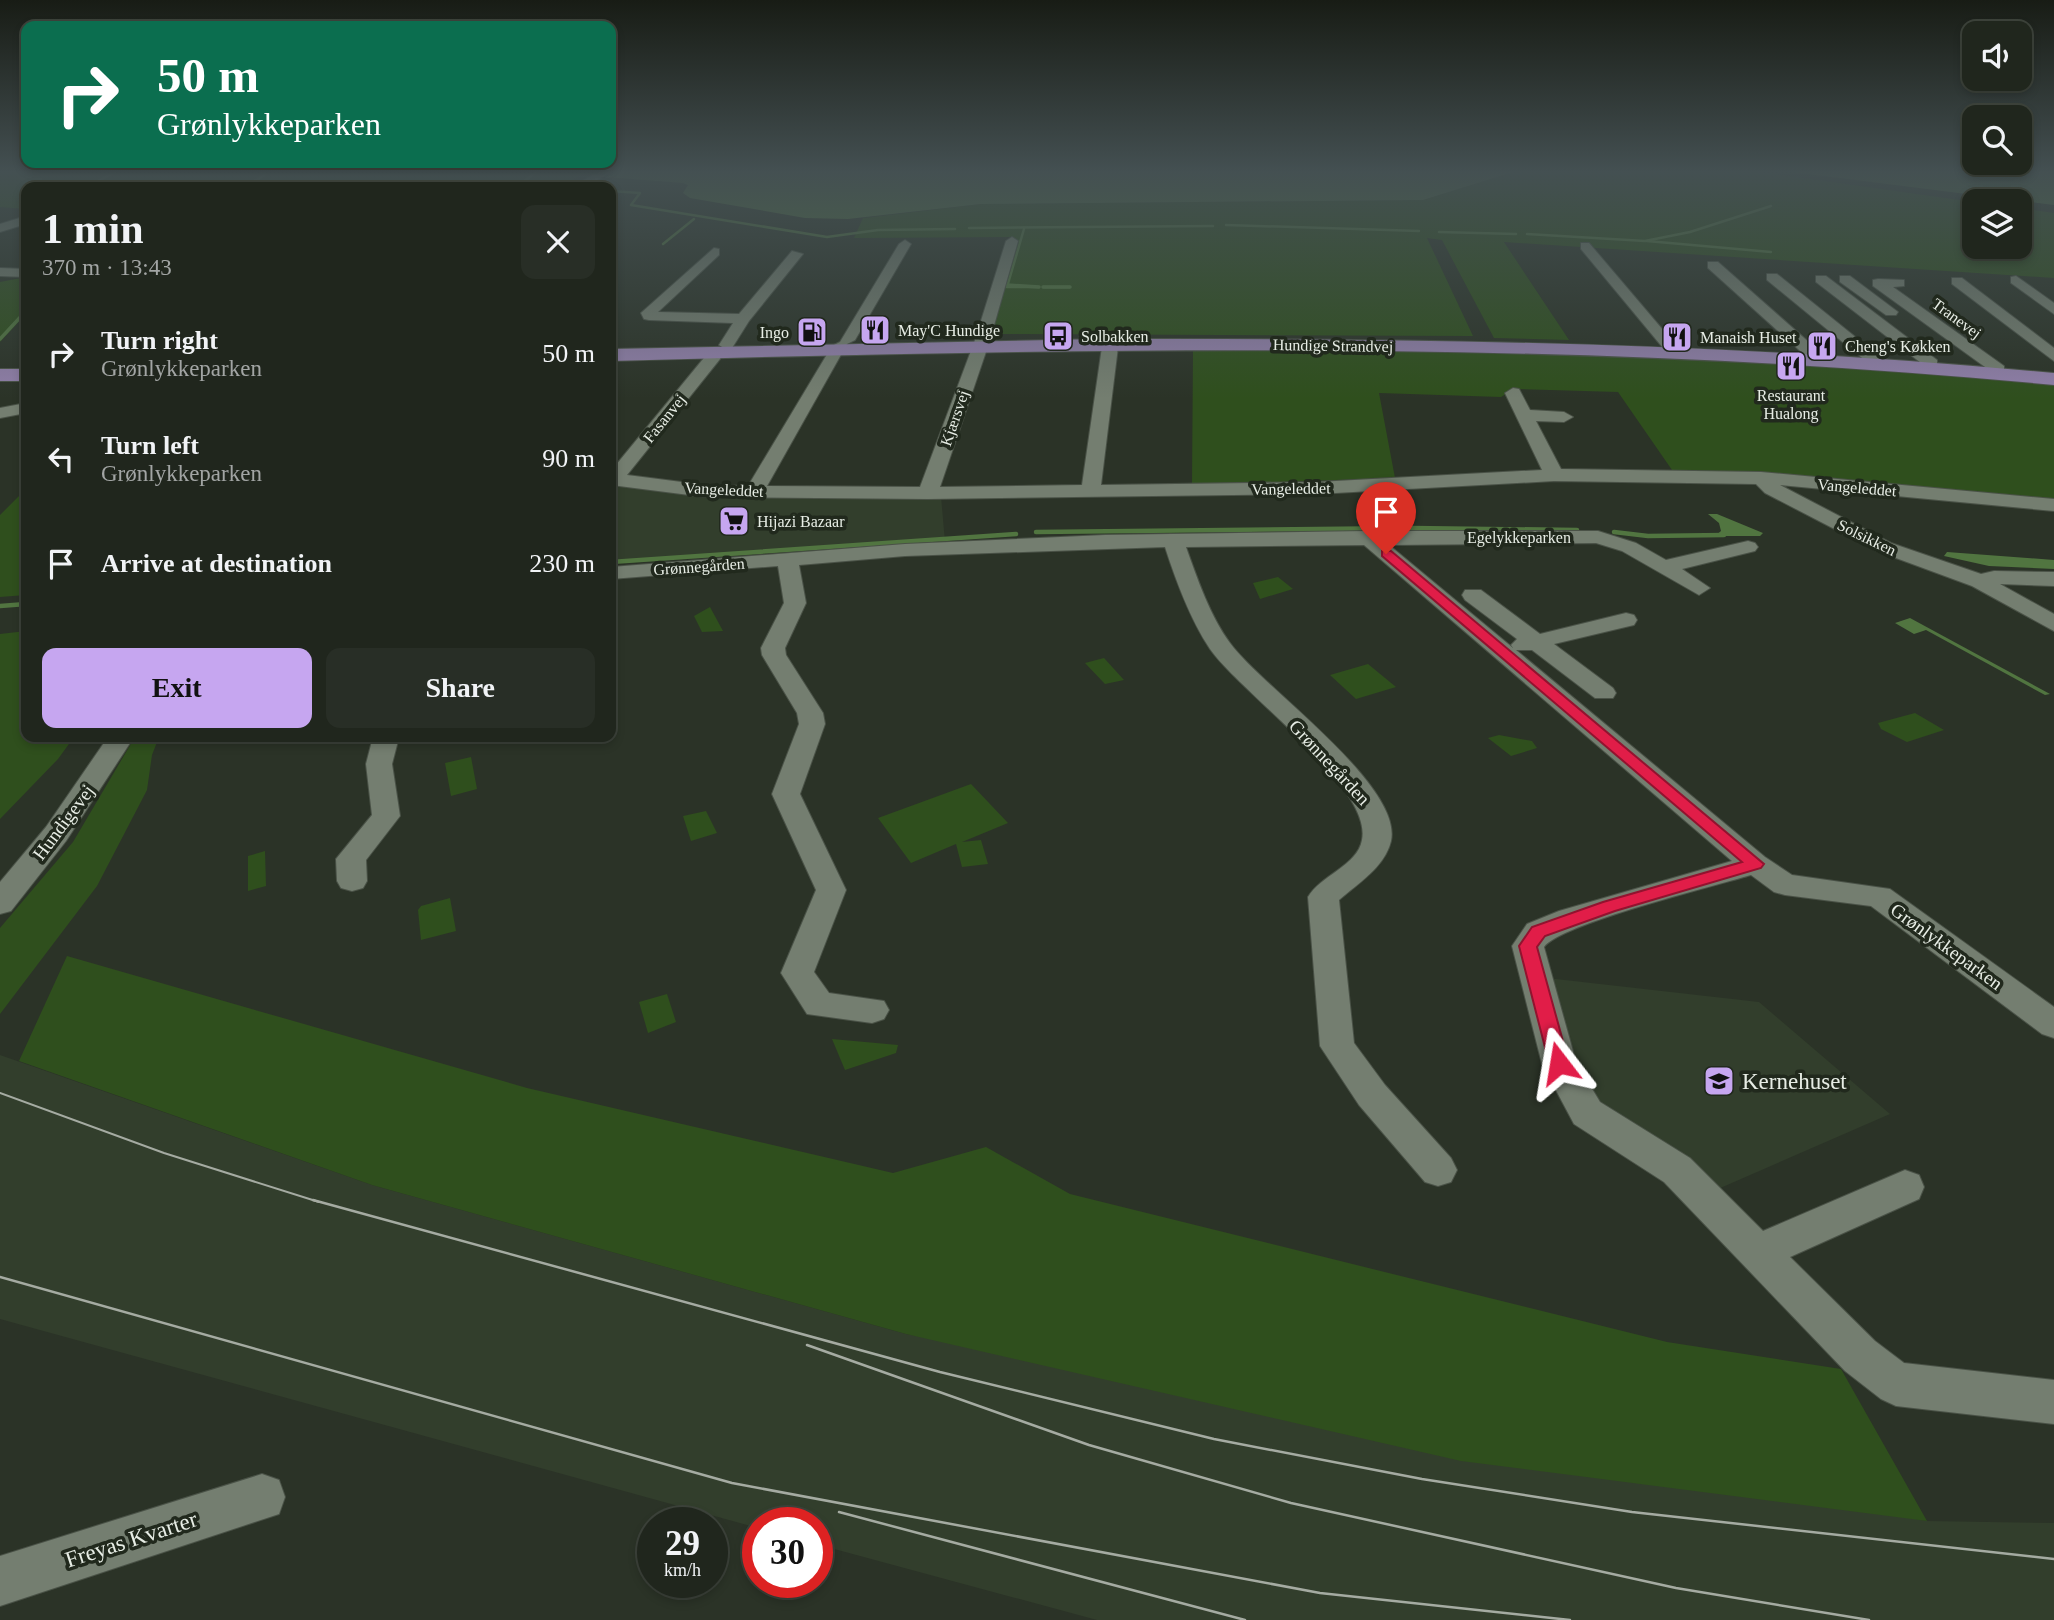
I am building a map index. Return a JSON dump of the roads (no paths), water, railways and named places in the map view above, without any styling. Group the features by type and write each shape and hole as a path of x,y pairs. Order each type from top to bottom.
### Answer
{"main road":[{"name":"Hundige Strandvej","path":"616,354 844,343 1239,338 1669,346 1947,361 2054,377"},
{"name":"Hundige Strandvej","path":"981,340 1624,349 1861,362 2054,377"},
{"name":"Hundige Strandvej","path":"616,354 721,351 844,343"},
{"path":"0,373 21,373"}],"street":[{"path":"754,491 903,248"},
{"name":"Kjærsvej","path":"928,493 1010,248"},
{"path":"1586,248 1669,346"},
{"path":"714,252 648,313 649,316 743,319"},
{"name":"Fasanvej","path":"616,475 721,351 743,319 797,254"},
{"path":"1713,265 1814,355"},
{"path":"0,272 21,273"},
{"path":"1772,277 1873,359"},
{"path":"1821,279 1947,361"},
{"path":"1845,279 1873,294 1907,324"},
{"path":"2016,280 2054,310"},
{"path":"1957,281 2054,356"},
{"name":"Tranevej","path":"1899,284 1878,283 1998,369"},
{"path":"1091,490 1110,347"},
{"path":"1513,393 1554,475"},
{"path":"0,413 21,409"},
{"path":"1523,415 1564,417"},
{"name":"Vangeleddet","path":"616,479 705,491 928,493 1317,488 1554,475 1761,478 2054,505"},
{"name":"Solsikken","path":"1761,478 1772,489 1884,547 1980,581"},
{"name":"Grønnegården","path":"616,573 909,550 1173,540 1367,537"},
{"name":"Egelykkeparken","path":"1367,537 1598,537 1629,547 1699,588"},
{"name":"Grønlykkeparken","path":"1367,537 1755,864 1785,886 1879,896 2054,1025"},
{"name":"Grønnegården","path":"1173,540 1221,647 1352,781 1374,809 1379,826 1377,841 1364,863 1323,897 1337,1046 1372,1095 1438,1170"},
{"path":"1664,567 1748,547"},
{"path":"787,559 795,603 773,648 774,655 810,713 812,724 787,785 786,794 831,890 810,935 797,973 819,1005 872,1010"},
{"path":"1980,581 1994,577 2054,579"},
{"path":"1980,581 2054,624"},
{"path":"1473,595 1604,693"},
{"path":"1501,650 1626,620"},
{"name":"Hundigevej","path":"0,903 56,834 118,742"},
{"path":"352,880 351,859 386,816 379,757 382,742"},
{"path":"1755,864 1570,919 1538,932 1528,946 1559,1063 1587,1113 1677,1170 1860,1356 1896,1384 2054,1402"},
{"path":"1758,1252 1905,1187"},
{"name":"Freyas Kvarter","path":"0,1581 262,1497"}],"waterway":[{"path":"1008,285 1019,248"},
{"path":"1721,248 1771,252"},
{"path":"1008,285 1039,287 1007,287 1008,285"},
{"path":"1043,287 1070,287"},
{"path":"0,339 21,316"},
{"path":"1036,532 1412,528 1577,530"},
{"path":"1614,532 1648,536 1724,535"},
{"path":"616,562 1016,534"},
{"path":"0,606 21,604"}],"tram line":[{"path":"0,1093 164,1153 319,1202"},
{"path":"313,1200 940,1372 1214,1439 1422,1479 1632,1512 2054,1559"},
{"path":"0,1277 732,1483 1320,1593 1570,1620"},
{"path":"807,1345 1089,1445 1291,1503 1676,1588 1869,1620"},
{"path":"839,1512 1245,1620"}],"place":[{"name":"May'C Hundige","path":"875,330"},
{"name":"Ingo","path":"812,332"},
{"name":"Solbakken","path":"1058,336"},
{"name":"Manaish Huset","path":"1677,337"},
{"name":"Cheng's Køkken","path":"1822,346"},
{"name":"Restaurant Hualong","path":"1791,366"},
{"name":"Hijazi Bazaar","path":"734,521"},
{"name":"Kernehuset","path":"1719,1081"}]}
